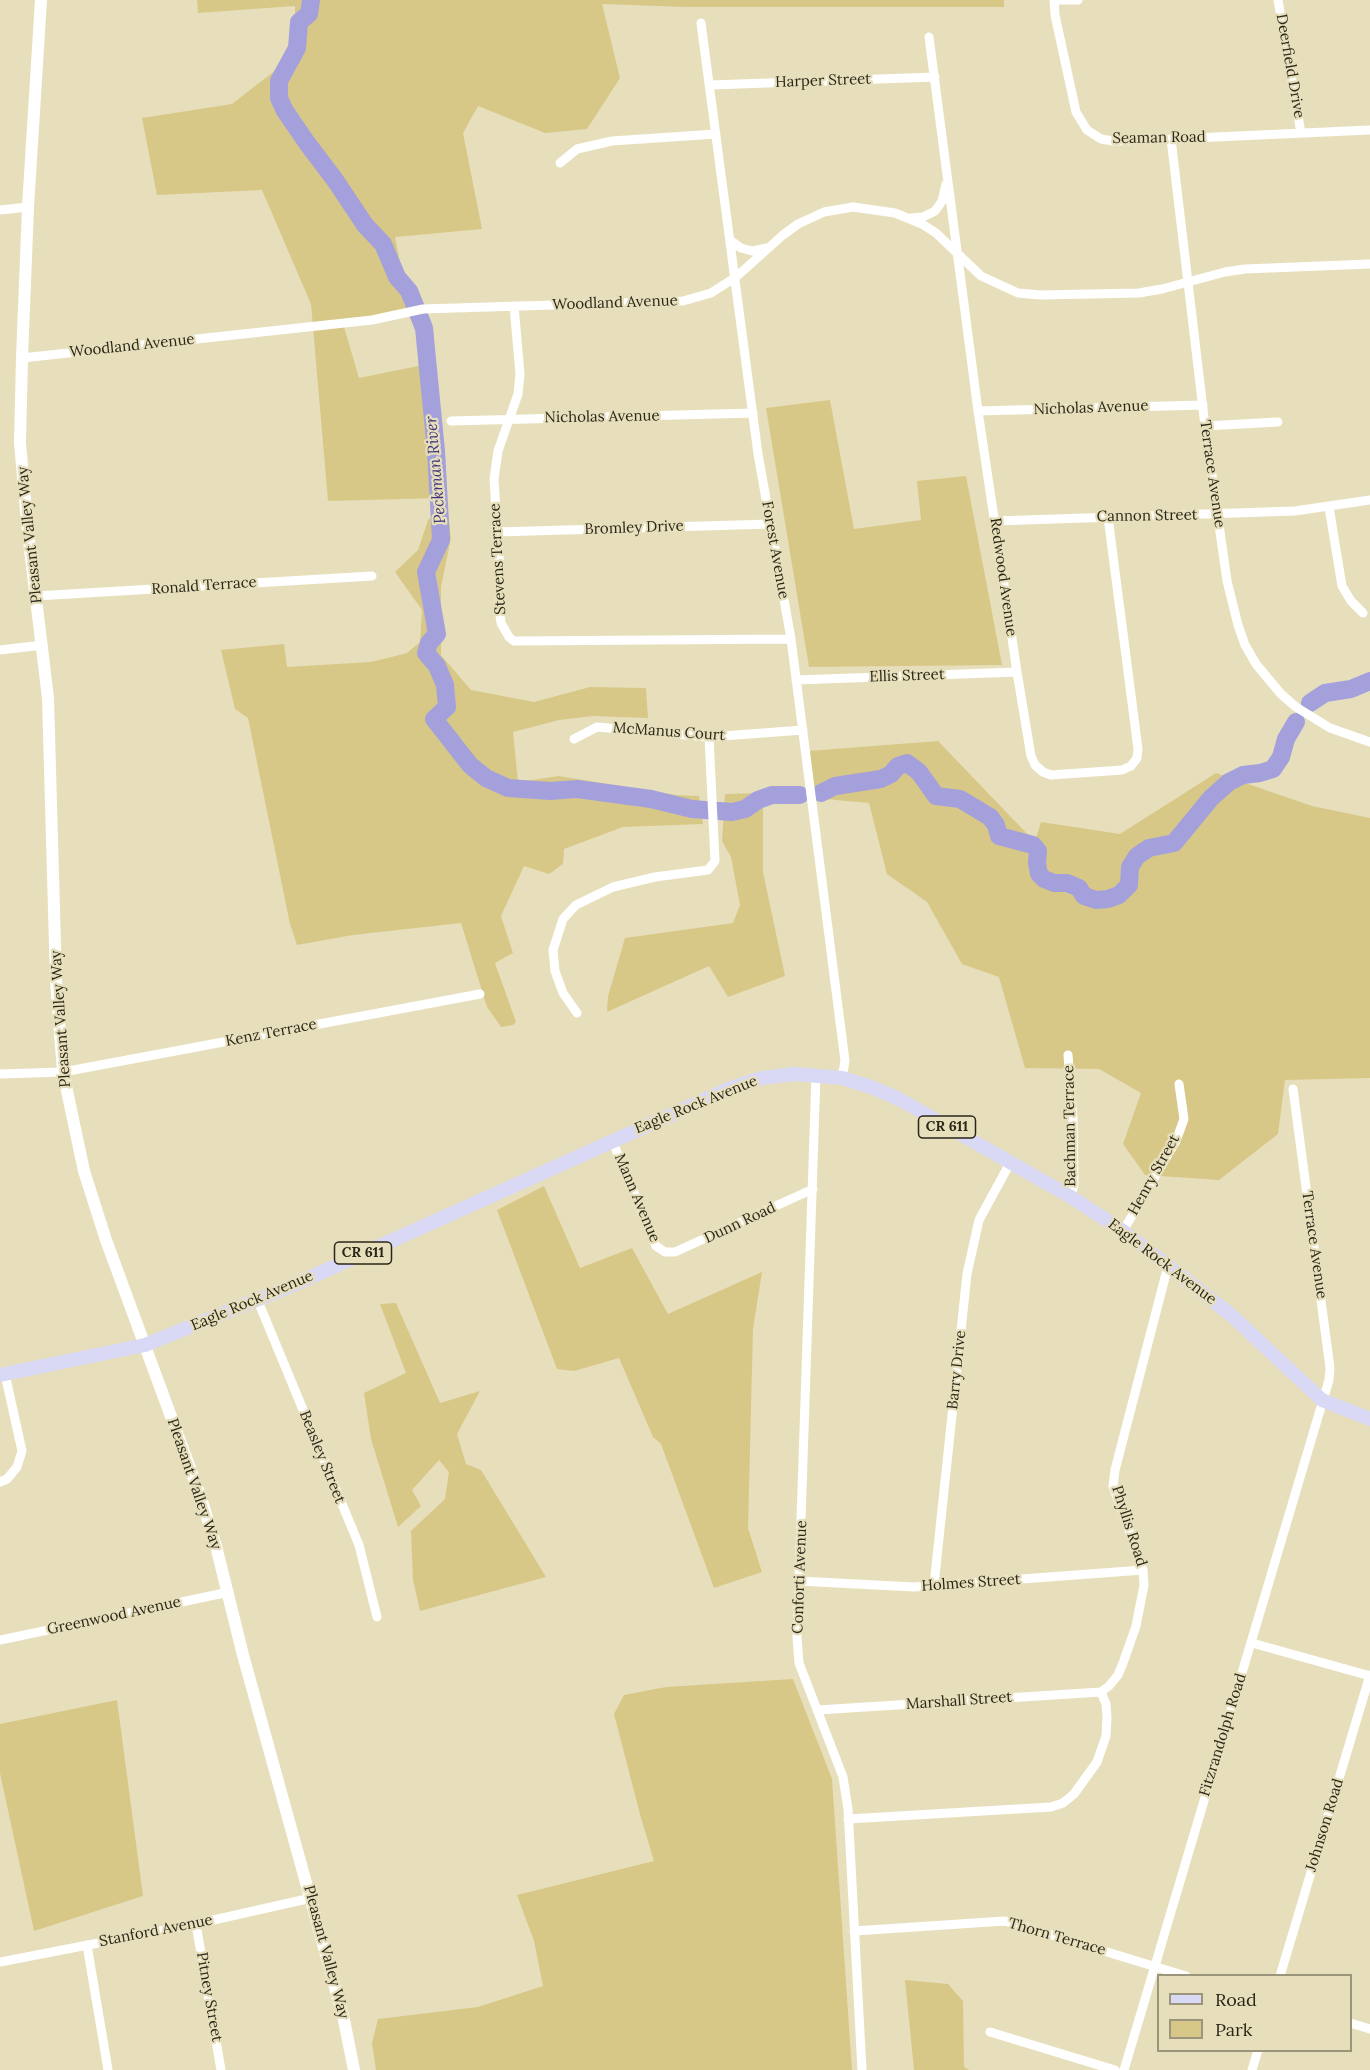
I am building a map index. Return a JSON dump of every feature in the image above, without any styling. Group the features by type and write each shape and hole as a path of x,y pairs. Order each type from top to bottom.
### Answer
{"main road":[{"name":"Pleasant Valley Way","path":"41,0 28,207 22,358 22,470 48,698 56,981 63,1072 84,1171 106,1240 201,1498 229,1592 243,1655 344,2020 354,2070"},
{"name":"Eagle Rock Avenue","path":"3,1374 145,1345 258,1300 746,1082 778,1075 816,1075 842,1078 899,1099 1071,1197 1123,1230 1230,1314 1322,1400 1370,1419"}],"street":[{"path":"1054,0 1078,0"},
{"name":"Seaman Road","path":"1054,0 1055,15 1076,112 1087,130 1101,138 1113,141 1370,130"},
{"name":"Deerfield Drive","path":"1278,0 1301,133"},
{"name":"Forest Avenue","path":"701,23 753,413 791,639 845,1061 842,1078"},
{"name":"Redwood Avenue","path":"929,37 978,411 1017,672 1031,756 1035,765 1042,772 1051,775 1122,770 1131,766 1137,758 1138,749 1108,517"},
{"name":"Harper Street","path":"711,85 935,77"},
{"path":"560,163 577,150 612,141 716,134"},
{"name":"Terrace Avenue","path":"1171,139 1205,426 1218,515 1231,602 1245,645 1256,664 1281,694 1296,707 1330,728 1370,742"},
{"path":"909,218 923,217 935,211 942,201 948,178"},
{"path":"0,210 28,207"},
{"name":"Woodland Avenue","path":"22,358 372,320 418,310 683,301 711,293 736,277 798,224 824,212 853,207 895,213 922,224 936,233 981,276 1018,292 1040,295 1139,293 1245,269 1370,264"},
{"path":"731,241 741,248 752,250 770,247"},
{"name":"Stevens Terrace","path":"514,306 520,374 518,394 498,452 494,479 500,571 499,606 501,623 509,637 514,641 791,639"},
{"name":"Nicholas Avenue","path":"978,411 1203,405"},
{"name":"Nicholas Avenue","path":"451,421 753,413"},
{"path":"1205,426 1278,423"},
{"name":"Cannon Street","path":"995,520 1295,512 1370,500"},
{"path":"1329,507 1342,586 1351,601 1363,613"},
{"name":"Bromley Drive","path":"497,532 771,524"},
{"name":"Ronald Terrace","path":"36,596 372,576"},
{"path":"0,650 43,645"},
{"name":"Ellis Street","path":"796,680 1017,672"},
{"name":"McManus Court","path":"574,739 597,727 709,737 803,730"},
{"path":"577,1013 563,993 555,971 553,950 563,919 576,905 613,887 655,877 708,870 712,866 716,856 709,737"},
{"name":"Kenz Terrace","path":"0,1074 63,1072 480,994"},
{"name":"Bachman Terrace","path":"1068,1054 1073,1119 1074,1185 1071,1197"},
{"name":"Conforti Avenue","path":"816,1075 797,1637 799,1662 843,1778 848,1819 862,2070"},
{"name":"Henry Street","path":"1123,1230 1176,1141 1184,1119 1179,1084"},
{"name":"Terrace Avenue","path":"1293,1089 1330,1368 1322,1400"},
{"name":"Mann Avenue","path":"612,1140 656,1246 665,1252"},
{"name":"Barry Drive","path":"934,1585 967,1274 980,1220 1010,1163"},
{"name":"Dunn Road","path":"665,1252 675,1252 813,1189"},
{"name":"Phyllis Road","path":"1101,1692 1118,1675 1123,1663 1136,1626 1144,1585 1143,1570 1113,1486 1168,1266"},
{"name":"Beasley Street","path":"258,1300 358,1545 377,1617"},
{"path":"0,1482 7,1479 17,1467 22,1451 3,1374"},
{"name":"Fitzrandolph Road","path":"1124,2070 1322,1400"},
{"name":"Holmes Street","path":"799,1581 914,1587 1143,1570"},
{"name":"Greenwood Avenue","path":"0,1640 229,1592"},
{"path":"1252,1643 1370,1676"},
{"name":"Johnson Road","path":"1281,1974 1370,1676"},
{"path":"848,1819 1051,1807 1063,1803 1087,1778 1100,1754 1106,1736 1107,1717 1106,1704 1101,1692"},
{"name":"Marshall Street","path":"818,1710 1101,1692"},
{"name":"Stanford Avenue","path":"0,1962 196,1924 311,1898"},
{"name":"Thorn Terrace","path":"854,1932 1005,1921 1180,1974"},
{"name":"Pitney Street","path":"196,1924 221,2070"},
{"path":"87,1945 108,2070"},
{"path":"1352,2024 1370,2029"},
{"path":"990,2032 1115,2070"},
{"path":"1252,2070 1257,2052"}],"green space":[{"path":"197,0 1004,0 1004,7 686,7 602,4 620,78 587,129 545,133 478,106 463,133 482,229 395,237 410,313 344,327 359,378 428,364 442,498 328,501 311,304 262,190 157,195 142,118 232,104 295,55 295,6 198,13"},
{"path":"830,400 854,529 921,520 917,481 966,476 1002,665 809,667 766,408"},
{"path":"447,505 451,538 441,587 441,655 471,690 534,702 590,687 646,688 648,718 593,716 559,720 513,732 518,782 559,776 676,795 699,796 703,824 623,827 564,849 563,864 549,874 524,866 501,916 513,953 495,963 516,1022 513,1025 501,1027 487,1007 461,923 353,935 297,945 290,924 248,718 235,709 221,650 284,644 287,667 371,662 407,653 420,642 422,610 395,572 418,550 428,520"},
{"path":"938,741 1035,842 1041,822 1120,834 1216,773 1312,806 1370,818 1370,1078 1285,1080 1278,1134 1219,1180 1145,1175 1123,1144 1141,1093 1099,1069 1025,1068 999,977 962,964 927,902 887,874 869,803 813,798 808,751"},
{"path":"763,793 763,872 785,976 728,997 709,966 607,1012 608,996 625,938 733,923 740,905 731,857 722,841 725,794"},
{"path":"544,1186 580,1268 632,1248 668,1314 762,1272 753,1329 748,1528 762,1572 714,1588 661,1444 653,1437 619,1358 574,1371 557,1369 497,1210"},
{"path":"396,1303 440,1403 480,1391 457,1434 466,1464 481,1470 546,1577 420,1611 413,1580 411,1531 445,1499 449,1472 439,1460 412,1490 421,1506 398,1527 371,1439 364,1393 406,1373 380,1304"},
{"path":"793,1679 832,1779 852,2070 376,2070 372,2043 378,2019 478,2007 543,1986 534,1941 517,1895 654,1861 614,1714 624,1695 666,1687"},
{"path":"117,1700 143,1896 34,1931 0,1773 0,1724"},
{"path":"905,1980 948,1984 963,2001 964,2067 969,2070 914,2070"}],"waterway":[{"name":"Peckman River","path":"311,0 309,14 299,22 297,48 279,81 279,98 285,111 365,225 383,244 397,277 409,291 424,328 436,451 441,540 426,572 437,634 429,643 426,653 437,666 445,685 447,707 434,719 470,765 486,778 508,788 550,791 577,789 651,799 692,809 732,812 745,809 758,800 772,795 800,795"},
{"name":"Peckman River","path":"1310,703 1325,693 1351,689 1370,681"},
{"name":"Peckman River","path":"821,793 835,786 881,779 891,774 898,766 907,763 919,772 936,796 960,799 990,817 996,825 999,836 1033,845 1038,851 1039,874 1044,879 1054,883 1067,883 1079,888 1084,896 1096,900 1108,899 1119,895 1129,885 1130,867 1137,856 1149,848 1174,843 1211,798 1229,782 1243,775 1273,769 1281,757 1286,739 1296,722"}]}
